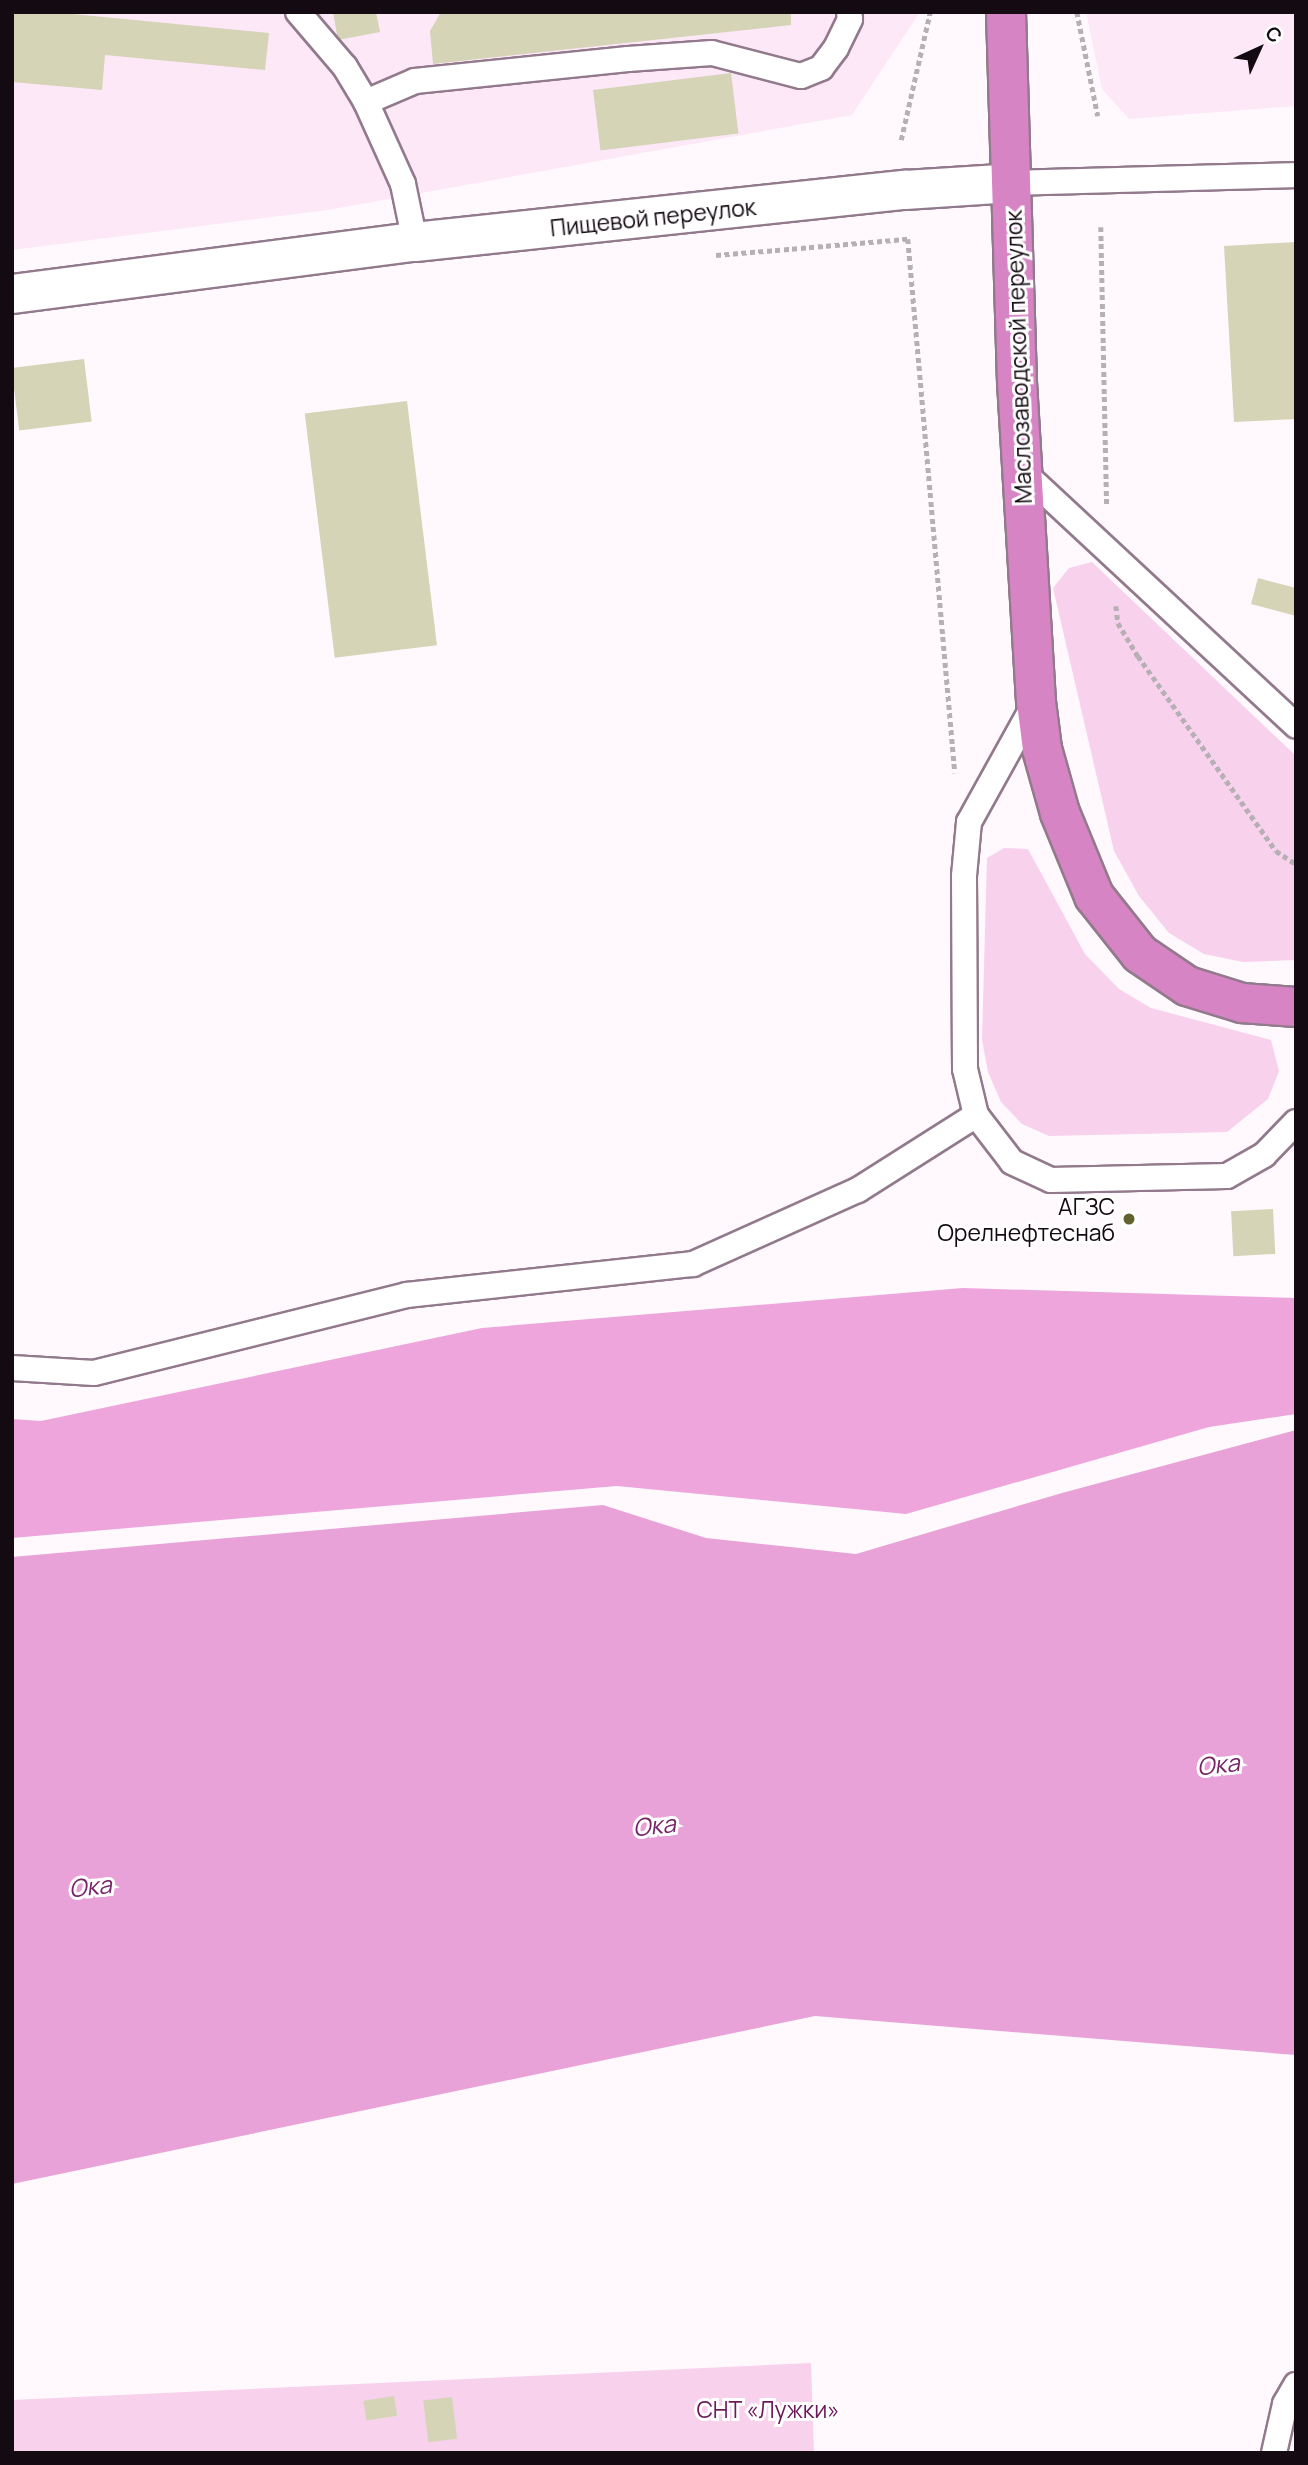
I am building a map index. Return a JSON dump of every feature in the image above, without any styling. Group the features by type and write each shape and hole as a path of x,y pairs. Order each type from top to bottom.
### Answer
{"highway":[{"name":"Маслозаводской переулок","path":"1006,12 1022,471 1035,702 1042,749 1060,813 1094,896 1140,954 1187,986 1242,1003 1296,1007"}],"street":[{"name":"Пищевой переулок","path":"12,294 415,242 905,190 1012,183"}],"lane":[{"path":"298,12 345,67 366,102 403,184 415,242"},
{"path":"366,102 415,80 698,54 712,54 801,76 821,68 836,48 850,19 849,12"},
{"name":"Пищевой переулок","path":"1012,183 1296,175"},
{"path":"1022,471 1296,726"},
{"path":"1035,702 969,822 964,876 965,1069 976,1115 1012,1162 1051,1180 1227,1176 1264,1155 1296,1122"},
{"path":"12,1368 94,1373 407,1295 693,1264 858,1190 976,1115"},
{"path":"1274,2453 1285,2404 1296,2385"}],"path":[{"path":"901,140 930,12"},
{"path":"1077,12 1098,116"},
{"path":"908,239 957,796 969,822"}],"shaded area":[{"path":"12,12 920,12 852,115 328,210 12,250"},
{"path":"1086,12 1296,12 1296,106 1129,119 1102,89"},
{"path":"963,1288 1296,1298 1296,1414 1209,1427 906,1514 617,1486 12,1538 12,1419 41,1421 482,1328"}],"green space":[{"path":"1092,562 1296,756 1296,960 1243,962 1204,954 1169,933 1139,896 1114,851 1053,588 1069,568"},
{"path":"1004,848 1028,849 1085,954 1119,989 1151,1008 1271,1040 1279,1071 1268,1099 1227,1132 1049,1136 1022,1124 1001,1102 988,1072 982,1040 987,858"},
{"name":"СНТ «Лужки»","path":"811,2363 814,2453 12,2453 12,2400"}],"water":[{"name":"Ока","path":"1296,1430 1296,2055 815,2016 12,2184 12,1557 603,1505 706,1538 856,1554 1062,1493"}],"building":[{"path":"12,12 52,12 269,33 265,70 105,55 102,90 12,82"},
{"path":"333,12 376,12 380,32 338,40"},
{"path":"441,12 791,12 791,25 433,64 430,31"},
{"path":"731,73 738,134 600,150 593,90"},
{"path":"1296,242 1296,419 1234,422 1224,246"},
{"path":"84,359 92,422 19,430 12,368"},
{"path":"407,401 437,645 335,658 305,414"},
{"path":"1258,578 1296,588 1296,616 1251,604"},
{"path":"1273,1209 1275,1254 1233,1256 1231,1211"},
{"path":"394,2396 397,2416 367,2421 363,2401"},
{"path":"452,2397 457,2439 428,2442 423,2401"}],"place":[{"name":"АГЗС Орелнефтеснаб","path":"1129,1219"}]}
